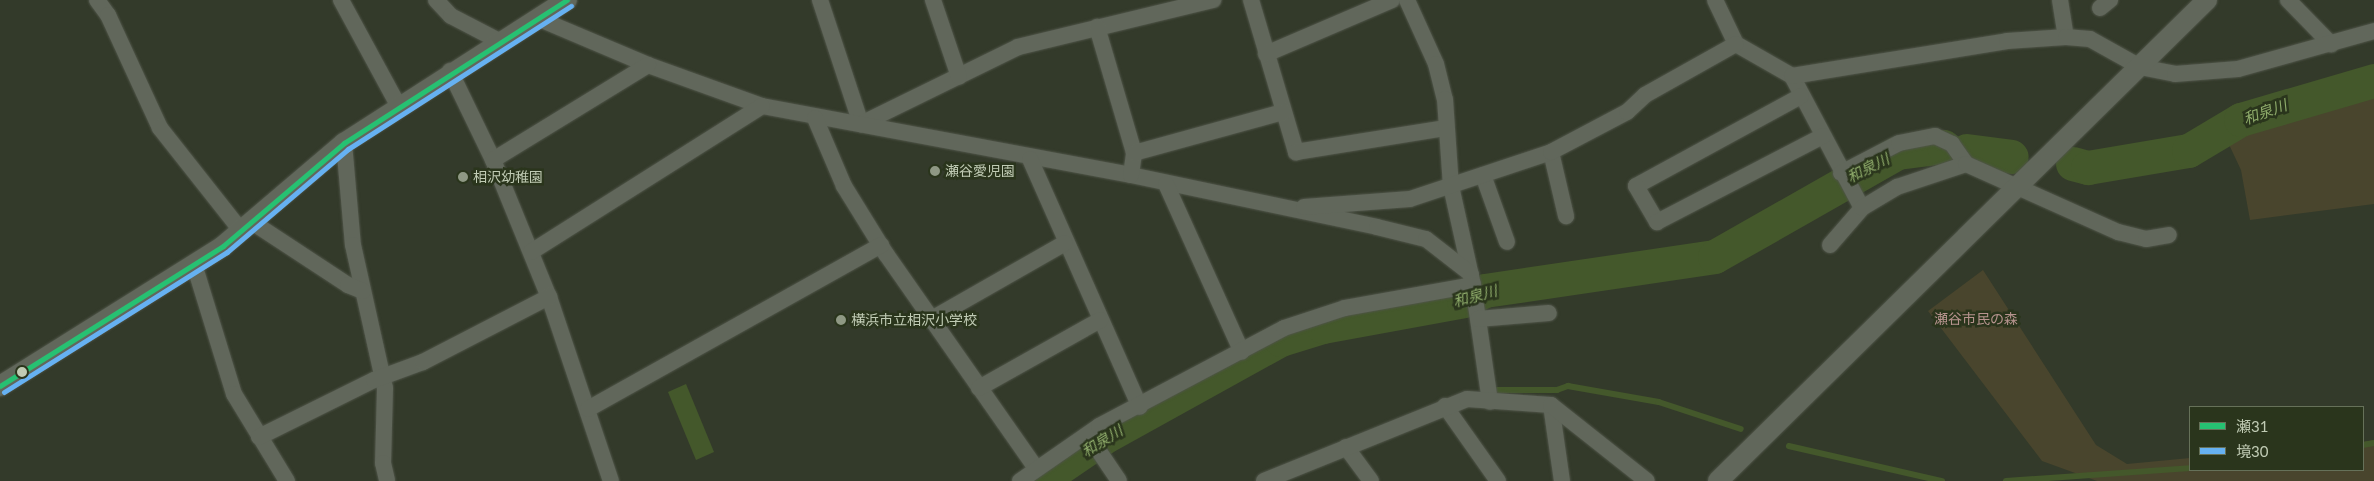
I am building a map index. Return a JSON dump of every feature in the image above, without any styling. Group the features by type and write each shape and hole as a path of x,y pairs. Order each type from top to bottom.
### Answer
{"street":[{"path":"97,0 108,15 160,128 247,227 348,286 364,290"},
{"path":"341,0 398,105"},
{"path":"436,0 451,16 499,41"},
{"path":"0,386 194,264 247,227 344,143 450,71 566,0"},
{"path":"820,0 861,124"},
{"path":"933,0 958,77"},
{"path":"861,124 1018,47 1213,0"},
{"path":"1251,0 1296,152 1446,128"},
{"path":"1266,54 1392,0"},
{"path":"1407,0 1436,64 1445,99 1451,186 1476,301 1490,402"},
{"path":"1716,0 1736,44 1792,76 1843,178 1862,208"},
{"path":"2060,0 2066,37"},
{"path":"1718,481 2207,0"},
{"path":"2288,0 2331,44"},
{"path":"537,18 648,65 762,106 815,118 861,124 1030,159 1131,175 1426,239 1472,279"},
{"path":"1097,27 1134,153 1131,175"},
{"path":"1792,76 1987,44 2066,37 2090,39 2140,67 2175,74 2238,69 2374,31"},
{"path":"1284,209 1410,199 1551,152 1627,112 1645,95 1736,44"},
{"path":"493,160 648,65"},
{"path":"450,71 493,160 549,297 611,481"},
{"path":"1801,96 1636,186 1657,222 1822,136"},
{"path":"531,252 762,106"},
{"path":"1134,153 1283,112"},
{"path":"815,118 844,186 881,246 930,320 1036,468"},
{"path":"1843,178 1899,143 1935,136 1952,144 1966,164 2118,232 2146,239 2170,235"},
{"path":"344,143 353,245 383,378 387,481"},
{"path":"1551,152 1566,216"},
{"path":"1030,159 1065,243 1140,407"},
{"path":"1830,245 1862,208 1897,187 1966,164"},
{"path":"1483,175 1507,242"},
{"path":"1166,184 1242,352"},
{"path":"930,320 1065,243"},
{"path":"588,409 881,246"},
{"path":"194,264 234,394 287,481"},
{"path":"1020,481 1036,468 1093,442 1140,407 1242,352 1312,318 1472,279"},
{"path":"259,436 549,297"},
{"path":"1478,318 1549,313"},
{"path":"979,388 1100,320"},
{"path":"1264,481 1444,406 1467,399 1551,405 1647,481"},
{"path":"1551,405 1562,481"},
{"path":"1444,406 1498,481"},
{"path":"1093,442 1119,481"},
{"path":"1346,447 1371,481"}],"green space":[{"path":"2374,90 2374,204 2250,220 2241,170 2225,136 2264,119"},
{"name":"瀬谷市民の森","path":"1983,270 2096,445 2127,464 2189,458 2189,471 2364,471 2364,442 2374,440 2374,481 2097,481 2042,461 1928,311"}],"shaded area":[{"path":"686,384 714,452 696,460 668,392"}],"waterway":[{"name":"和泉川","path":"2073,164 2088,168 2189,151 2241,120 2374,81"},
{"name":"和泉川","path":"1041,481 1104,438 1281,340 1323,327 1464,301 1485,291 1715,257 1898,153 1944,147 1950,152"},
{"name":"和泉川","path":"1967,151 2012,157"},
{"path":"1497,390 1557,390 1568,386 1659,402 1741,429"},
{"path":"2364,445 2374,443"},
{"path":"1789,446 1942,481"},
{"path":"2006,481 2189,468"}],"transit line":[{"name":"瀬31","path":"0,386 223,246 344,143 567,0"},
{"name":"境30","path":"4,392 227,252 348,149 571,6"}],"place":[{"name":"瀬谷愛児園","path":"935,171"},
{"name":"相沢幼稚園","path":"463,177"},
{"name":"横浜市立相沢小学校","path":"841,320"}]}
